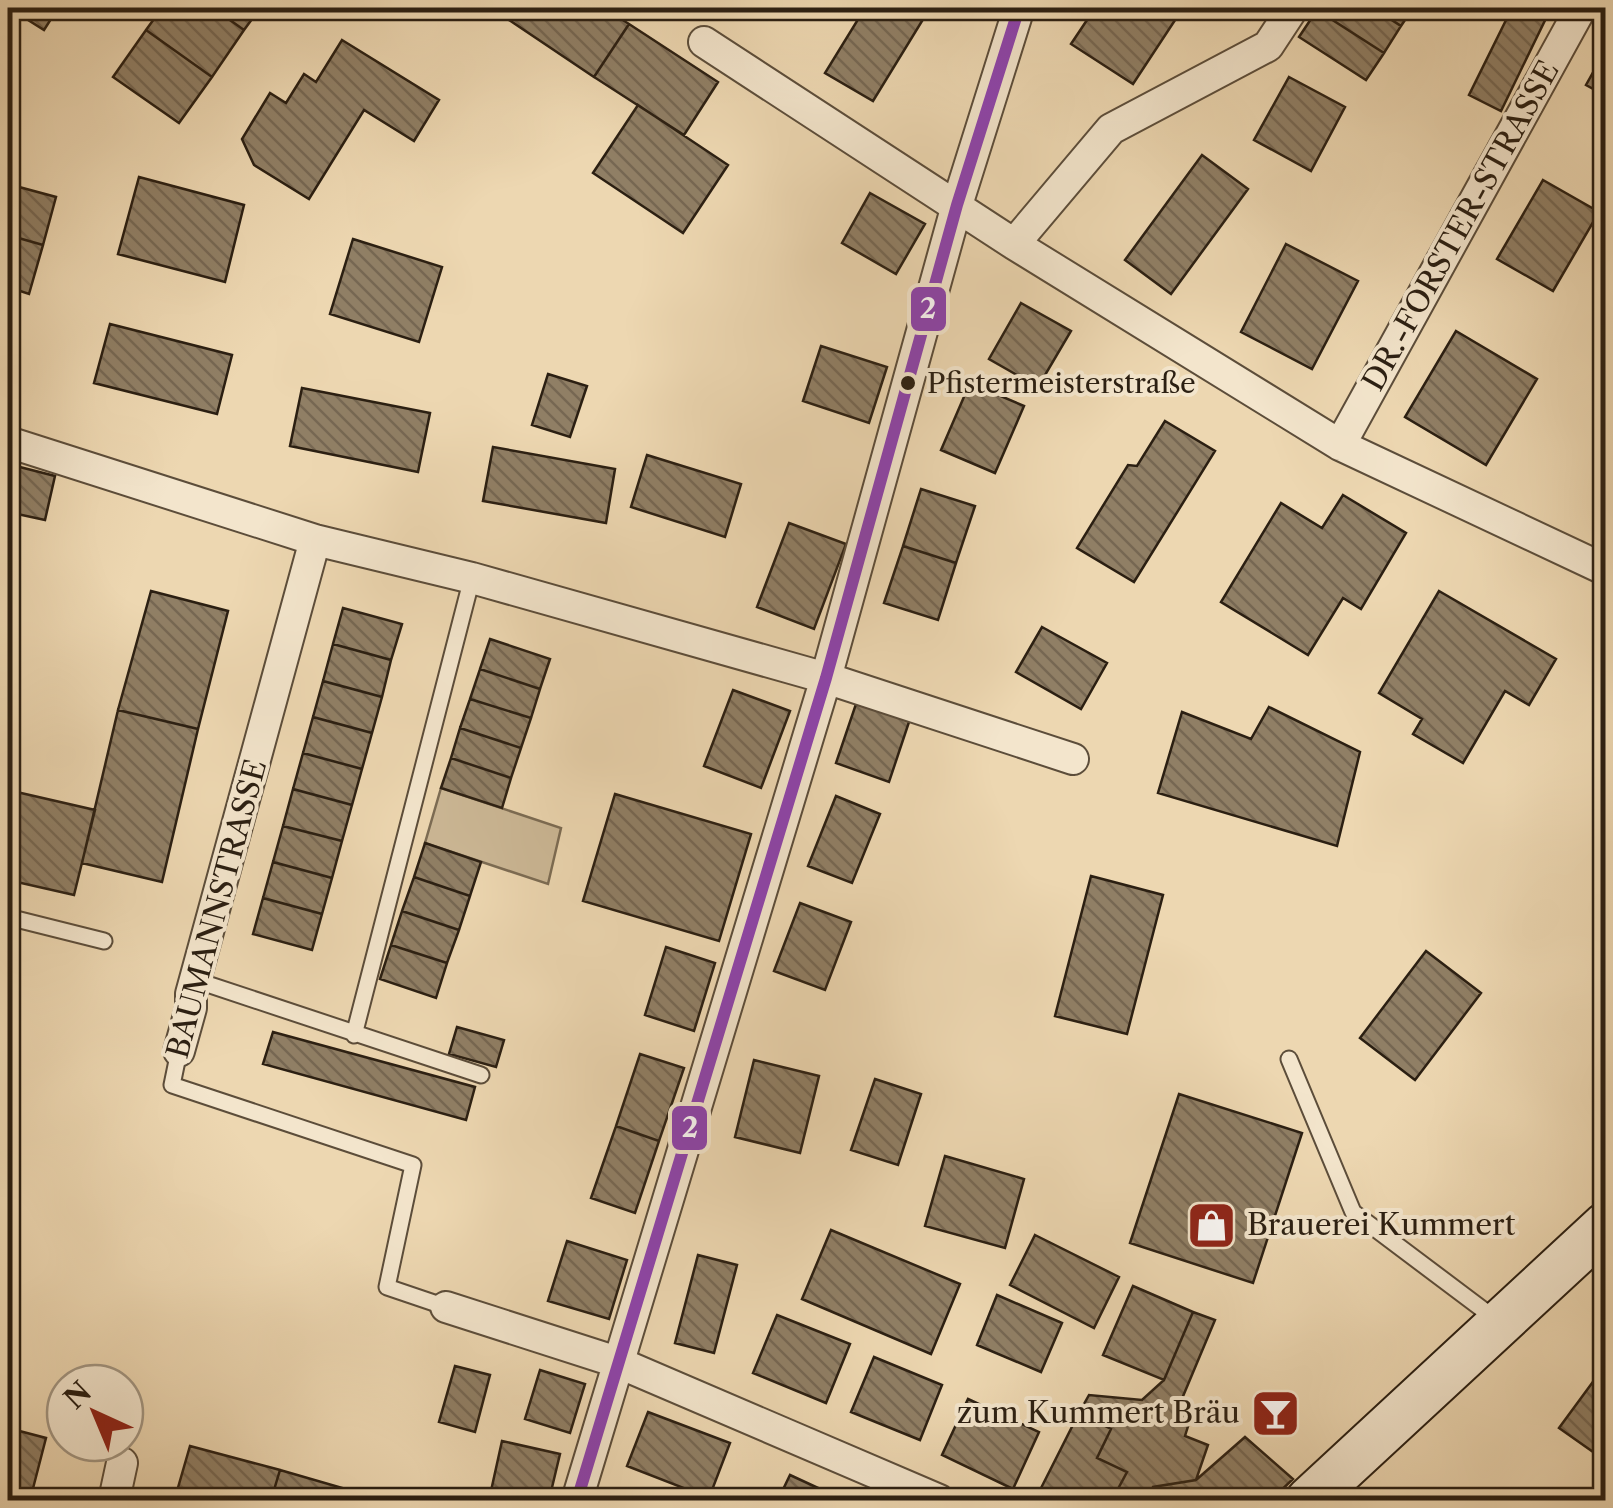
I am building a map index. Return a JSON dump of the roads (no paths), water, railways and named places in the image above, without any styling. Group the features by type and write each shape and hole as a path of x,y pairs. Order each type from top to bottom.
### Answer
{"main road":[{"path":"1309,1500 1606,1225"}],"street":[{"path":"577,1500 826,678 957,206 1020,8"},
{"path":"1014,244 1111,128 1268,46 1292,8"},
{"name":"DR.-FORSTER-STRASSE","path":"1340,445 1581,8"},
{"path":"704,42 1014,244 1340,445 1606,570"},
{"path":"8,442 315,540 472,578 826,678 1072,759"},
{"name":"BAUMANNSTRASSE","path":"179,1051 315,540"},
{"name":"BAUMANNSTRASSE","path":"446,1307 618,1362 939,1500"},
{"path":"114,1500 122,1463"}],"lane":[{"path":"354,1035 472,578"},
{"path":"8,918 104,941"},
{"path":"195,980 482,1075"},
{"name":"BAUMANNSTRASSE","path":"179,1051 172,1085 412,1166 388,1288 446,1307"},
{"path":"1289,1059 1353,1212 1501,1324"}],"place":[{"name":"Pfistermeisterstraße","path":"908,383"},
{"name":"Brauerei Kummert","path":"1212,1225"},
{"name":"zum Kummert Bräu","path":"1275,1413"}]}
